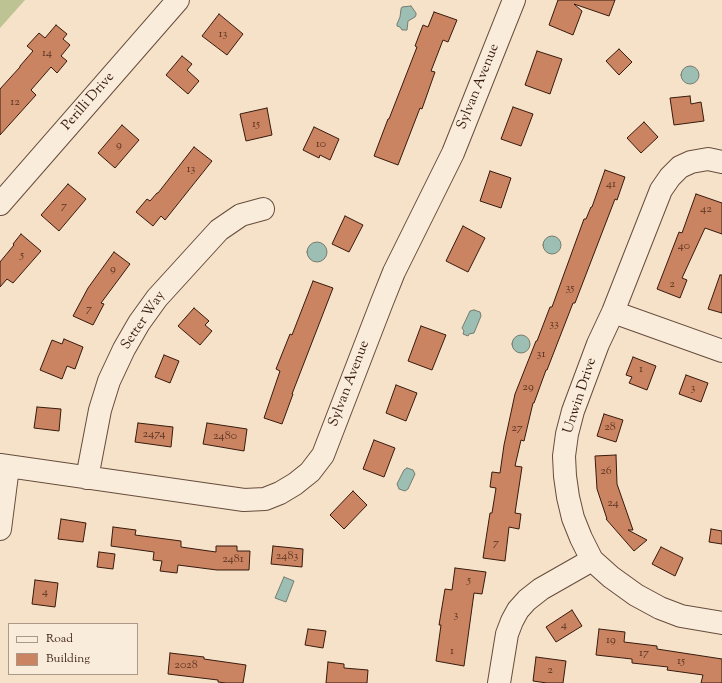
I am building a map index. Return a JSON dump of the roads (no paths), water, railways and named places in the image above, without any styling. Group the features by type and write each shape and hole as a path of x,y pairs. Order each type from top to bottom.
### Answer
{"street":[{"name":"Perilli Drive","path":"0,204 178,0"},
{"name":"Sylvan Avenue","path":"4,466 244,500 265,499 280,493 295,484 310,472 323,455 394,272 453,153 514,0"},
{"name":"Unwin Drive","path":"722,162 708,159 691,162 680,167 670,177 661,190 613,312 598,344 573,411 564,456 568,497 573,518 592,560 610,577 636,595 660,608 681,616 722,623"},
{"name":"Setter Way","path":"87,478 100,410 109,381 124,349 139,323 157,298 218,230 241,215 263,209"},
{"path":"613,312 722,351"},
{"path":"0,529 4,466"},
{"path":"499,683 507,634 518,610 527,600 541,589 592,560"}],"water":[{"path":"411,6 416,15 408,21 407,30 402,30 397,26 401,9 402,7"},
{"path":"690,66 696,69 699,75 696,81 690,84 684,81 681,75 684,69"},
{"path":"552,236 558,239 561,245 558,251 552,254 546,251 543,245 546,239"},
{"path":"317,242 324,245 327,252 324,259 317,262 310,259 307,252 310,245"},
{"path":"474,310 480,312 481,316 474,333 469,334 468,336 463,334 464,331 462,328 470,311"},
{"path":"521,335 527,338 530,344 527,350 521,353 515,350 512,344 515,338"},
{"path":"407,468 413,470 415,474 408,489 405,491 399,489 397,484 404,470"},
{"path":"284,577 294,581 286,602 275,598"}]}
